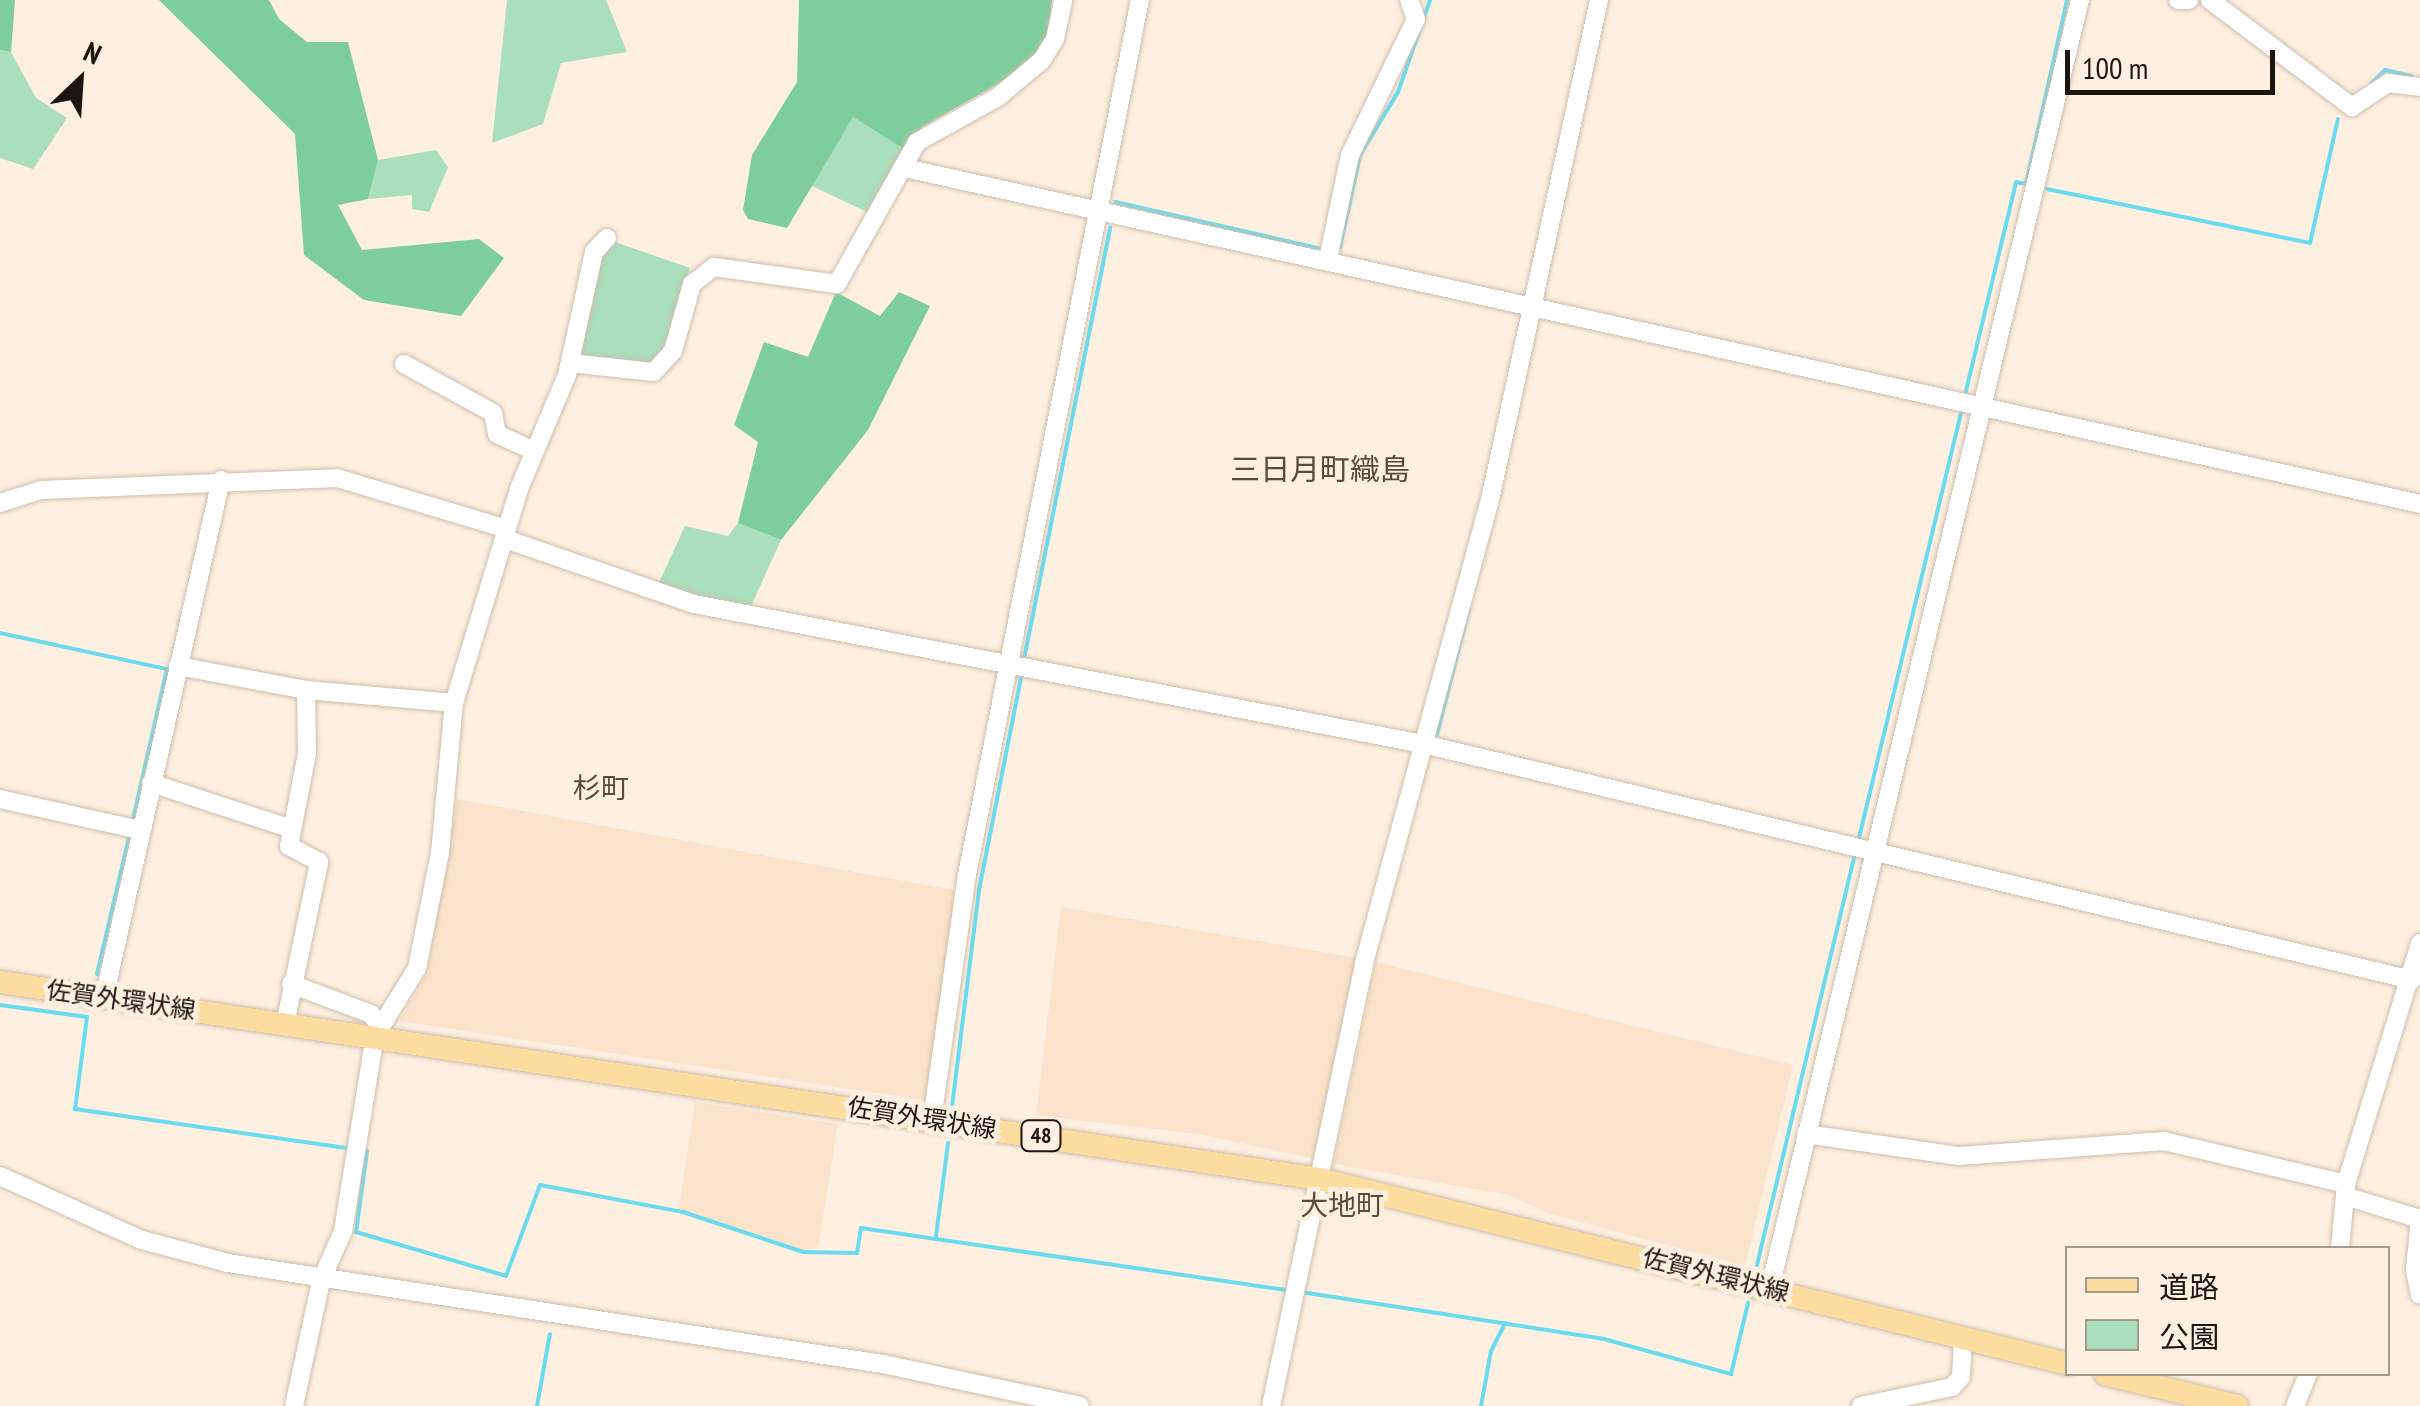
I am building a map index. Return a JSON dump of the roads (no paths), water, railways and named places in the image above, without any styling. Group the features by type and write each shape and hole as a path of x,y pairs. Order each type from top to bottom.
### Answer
{"main road":[{"name":"佐賀外環状線","path":"0,982 285,1024 377,1031 1319,1179 2065,1363"},
{"path":"2113,1376 2237,1406"}],"street":[{"path":"570,363 654,372 673,351 692,284 714,267 837,284 918,142 940,124 998,97 1042,60 1055,38 1063,0"},
{"path":"932,1120 966,875 1140,0"},
{"path":"1328,260 1350,155 1416,19 1408,0"},
{"path":"1271,1406 1364,963 1490,494 1598,0"},
{"path":"1770,1288 2080,0"},
{"path":"2178,0 2189,0"},
{"path":"2210,0 2352,107 2388,82 2420,86"},
{"path":"905,168 1531,304 1980,410 2420,504"},
{"path":"294,1406 322,1281 343,1231 377,1031 417,968 440,852 454,703 534,451 570,363 583,284 594,252 607,238"},
{"path":"404,364 493,412 497,434 534,451"},
{"path":"0,503 41,490 221,480 358,481 694,604 1422,744 2412,980"},
{"path":"104,998 221,480"},
{"path":"178,666 306,690 454,703"},
{"path":"285,1024 319,862 289,846 289,828 307,752 306,690"},
{"path":"151,783 289,828"},
{"path":"0,800 140,830"},
{"path":"2340,1246 2346,1190 2419,954"},
{"path":"291,984 371,1014 377,1031"},
{"path":"1806,1134 1959,1156 2164,1140 2346,1190 2420,1219 2414,1270 2420,1296"},
{"path":"0,1176 142,1240 322,1281 872,1362 1080,1406"},
{"path":"1861,1406 1952,1387 1962,1377 1963,1338"},
{"path":"2295,1406 2307,1376"}],"waterway":[{"path":"1340,247 1360,155 1398,92 1430,0"},
{"path":"1965,395 2016,182 2026,184 2067,0"},
{"path":"2372,83 2385,70 2411,76"},
{"path":"2047,189 2310,243 2338,119"},
{"path":"1115,202 1322,249"},
{"path":"1024,659 1110,227"},
{"path":"1858,842 1962,409"},
{"path":"1437,734 1469,608"},
{"path":"0,633 167,669 133,820"},
{"path":"952,1107 979,890 1022,673"},
{"path":"97,974 130,833"},
{"path":"1757,1265 1856,851"},
{"path":"0,1005 87,1017 75,1109 351,1149"},
{"path":"936,1236 948,1143"},
{"path":"361,1150 367,1151 356,1232 506,1276 540,1185 683,1212 803,1252 857,1253 861,1228 1287,1290"},
{"path":"1301,1292 1604,1339 1731,1374 1748,1303"},
{"path":"1481,1406 1491,1351 1505,1323"},
{"path":"537,1406 550,1334"}],"district":[{"name":"三日月町織島","path":"1320,469"},
{"name":"杉町","path":"601,788"},
{"name":"大地町","path":"1342,1205"}]}
